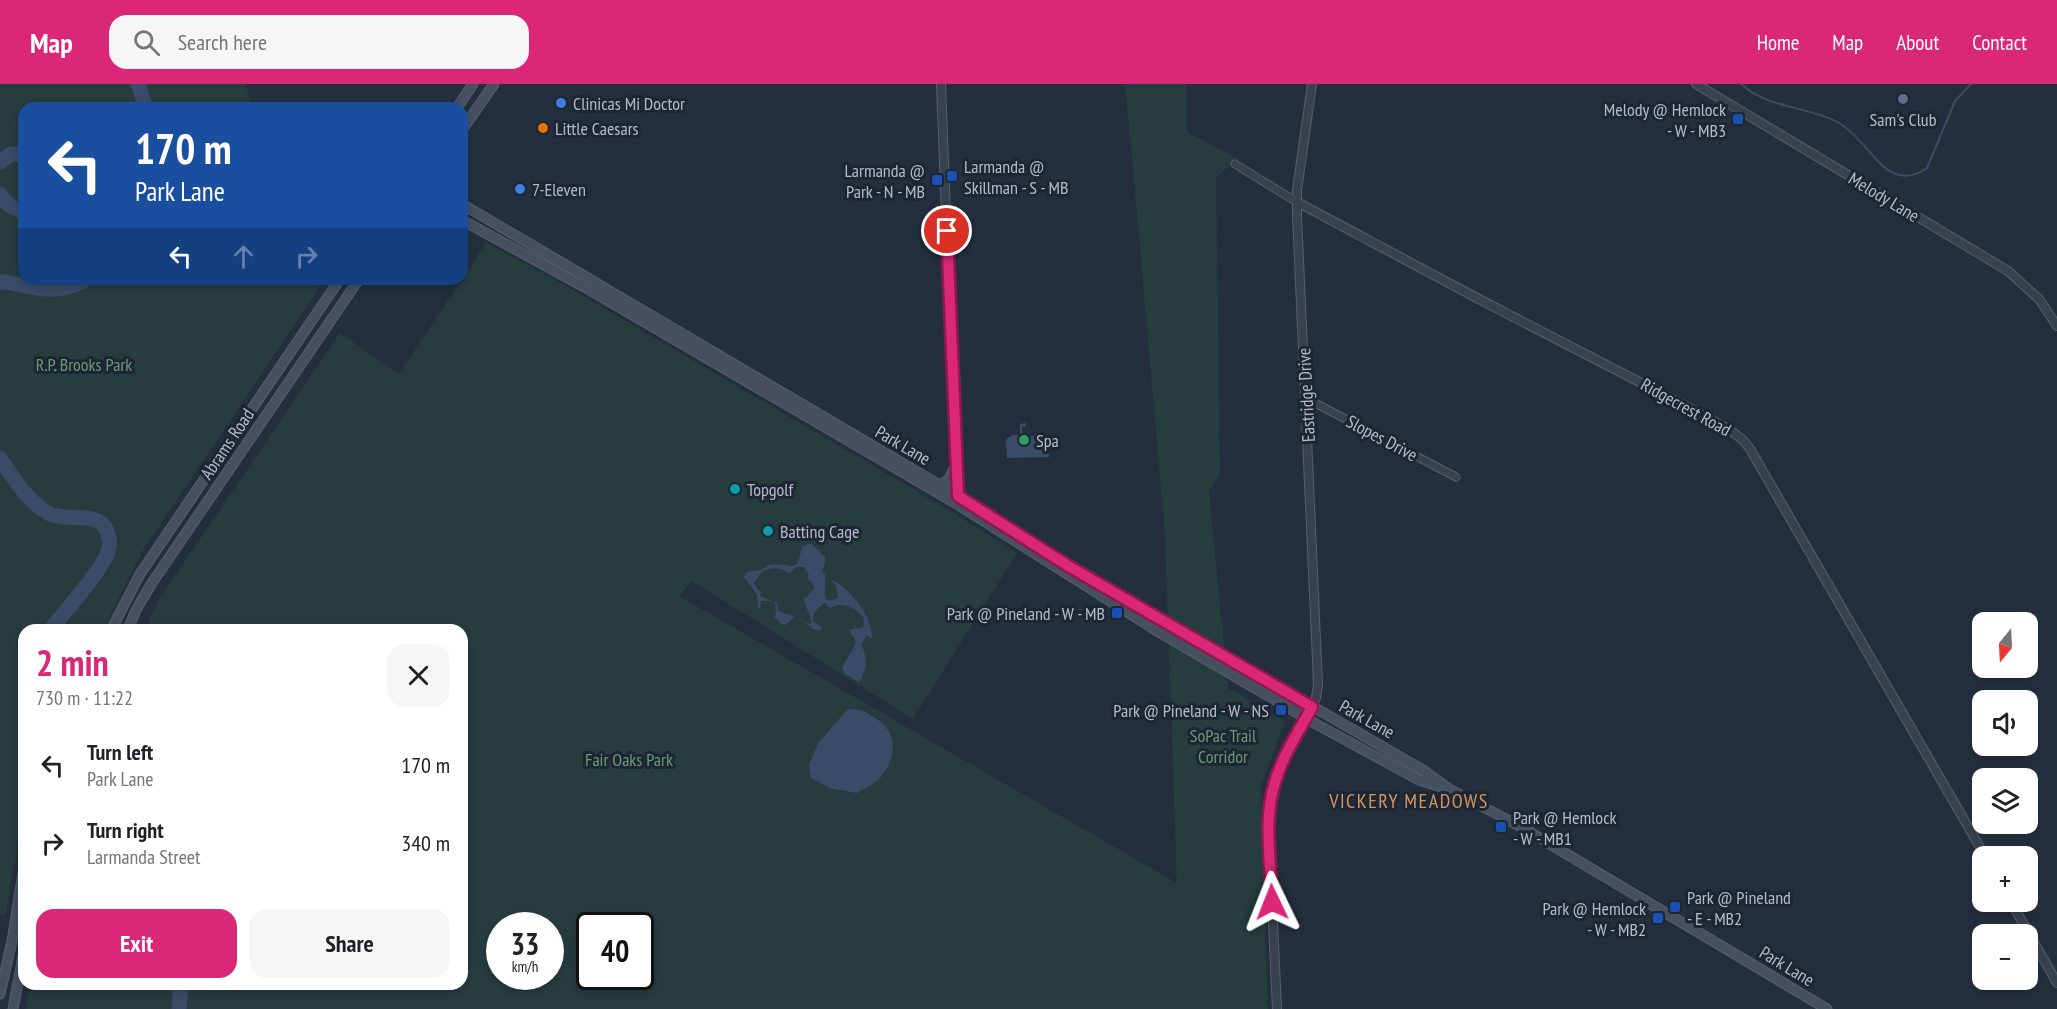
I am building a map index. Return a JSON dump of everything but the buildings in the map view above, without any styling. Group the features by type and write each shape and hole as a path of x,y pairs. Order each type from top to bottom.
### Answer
{"main road":[{"path":"461,102 473,84"},
{"path":"468,121 494,84"},
{"name":"Park Lane","path":"468,208 940,485 957,500"},
{"name":"Park Lane","path":"468,223 957,500 1068,570 1166,621 1423,770 1449,789 1532,833 1827,1009"},
{"name":"Abrams Road","path":"114,624 140,574 336,285"},
{"name":"Abrams Road","path":"131,624 152,583 355,285"},
{"path":"940,485 949,480 957,463"},
{"name":"Park Lane","path":"1086,580 1159,632 1306,718 1419,780 1449,789"},
{"path":"1159,632 1166,621"},
{"path":"0,994 18,904"},
{"path":"13,1009 18,983"}],"street":[{"path":"940,84 957,500"},
{"name":"Eastridge Drive","path":"1277,1009 1270,815 1273,789 1281,765 1316,698 1318,672 1297,202 1312,84"},
{"name":"Melody Lane","path":"1696,84 2008,271 2040,299 2057,326"},
{"name":"Ridgecrest Road","path":"1235,164 1297,202 1707,417 1743,440 1798,529 1979,846"},
{"name":"Slopes Drive","path":"1306,402 1315,403 1456,477"},
{"path":"2017,912 2057,983"}],"green space":[{"name":"R.P. Brooks Park","path":"0,84 246,84 250,102 18,102 18,285 321,285 142,552 106,624 18,624 18,846 5,915 0,915"},
{"name":"Fair Oaks Park","path":"1124,84 1186,84 1187,132 1238,159 1216,177 1220,474 1209,491 1228,688 1285,721 1261,786 1268,1009 26,1009 30,990 468,990 468,624 147,624 160,598 340,333 399,374 458,285 468,285 468,270 486,243 556,280 957,515 1017,553 913,719 692,581 679,596 1177,883 1165,534"}],"water":[{"name":"Spa","path":"1026,423 1026,426 1022,427 1023,437 1037,436 1042,441 1047,439 1049,457 1007,458 1006,439 1013,435 1020,435 1020,424"},
{"path":"812,544 826,558 822,574 824,572 826,599 831,601 838,597 836,586 830,579 852,595 869,621 872,638 866,636 861,645 866,664 859,682 845,674 842,667 856,642 849,630 863,627 863,616 847,606 839,605 830,608 825,603 816,610 813,618 813,621 822,627 820,631 810,628 812,627 803,622 810,624 812,622 803,598 807,597 815,587 807,578 809,575 804,567 796,567 790,574 775,568 763,571 754,583 761,591 760,596 777,603 778,611 795,617 785,625 781,624 774,616 776,615 775,603 761,601 760,608 758,608 757,595 744,577 747,572 761,570 768,565 795,565 802,547"},
{"path":"848,709 864,712 885,726 893,748 889,763 880,778 857,793 829,788 811,778 809,764 819,742"}],"waterway":[{"path":"138,84 144,102"},
{"path":"1741,84 1763,98 1815,113 1839,123 1851,132 1880,163 1890,171 1901,175 1913,175 1927,168 1955,101 1971,84"},
{"path":"0,162 11,154 18,155"},
{"path":"0,194 4,201 18,209"},
{"path":"0,282 18,284"},
{"path":"20,285 53,289 74,285"},
{"path":"0,458 21,488 48,513 54,516 96,520 103,525 108,534 109,548 106,556 83,590 55,624"},
{"path":"179,1009 181,990"}],"place":[{"name":"Sam's Club","path":"1903,99"},
{"name":"Clinicas Mi Doctor","path":"561,103"},
{"name":"Melody @ Hemlock - W - MB3","path":"1738,119"},
{"name":"Little Caesars","path":"543,128"},
{"name":"Larmanda @ Skillman - S - MB","path":"952,176"},
{"name":"Larmanda @ Park - N - MB","path":"937,180"},
{"name":"7-Eleven","path":"520,189"},
{"name":"Spa","path":"1024,440"},
{"name":"Topgolf","path":"735,489"},
{"name":"Batting Cage","path":"768,531"},
{"name":"Park @ Pineland - W - MB","path":"1117,613"},
{"name":"Park @ Pineland - W - NS","path":"1281,710"},
{"name":"Park @ Hemlock - W - MB1","path":"1501,827"},
{"name":"Park @ Pineland - E - MB2","path":"1675,907"},
{"name":"Park @ Hemlock - W - MB2","path":"1658,918"}],"district":[{"name":"VICKERY MEADOWS","path":"1409,801"}],"route":[{"path":"947,231 958,496 1070,567 1312,707 1281,765 1272,795 1269,837 1272,902"}],"park label":[{"name":"SoPac Trail Corridor","path":"1223,745"}]}
